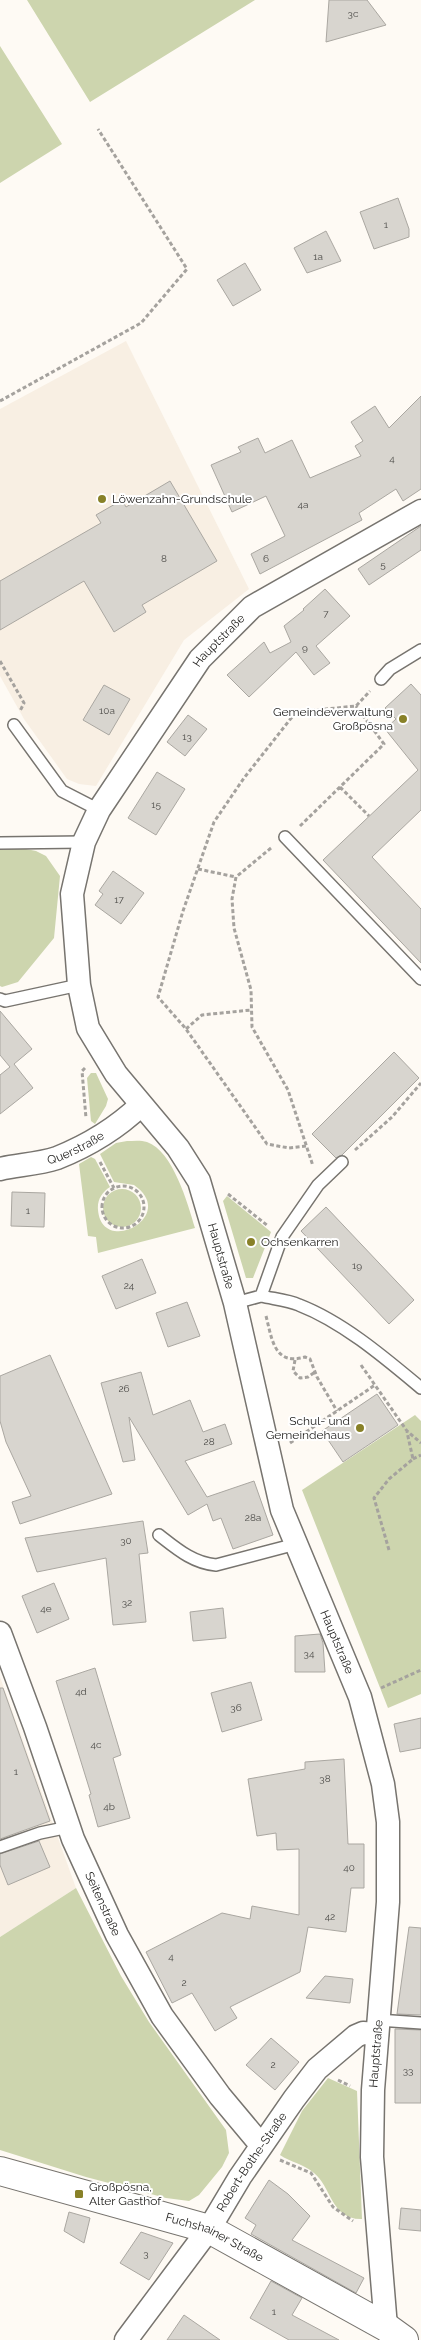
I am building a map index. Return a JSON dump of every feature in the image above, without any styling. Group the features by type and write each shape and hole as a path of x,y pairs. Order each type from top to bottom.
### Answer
{"street":[{"name":"Hauptstraße","path":"395,2333 378,2224 372,2157 373,2090 388,1902 388,1822 383,1784 360,1696 282,1510 235,1303 198,1181 178,1148 141,1105 98,1047 88,1028 79,985 72,894 84,842 99,810 200,659 252,607 421,511"},
{"name":"Querstraße","path":"0,1168 56,1158 93,1140 128,1117 141,1105"},
{"name":"Seitenstraße","path":"0,1634 35,1727 69,1827 117,1935 162,2016 220,2096 261,2145"},
{"name":"Robert-Bothe-Straße","path":"126,2340 209,2229 261,2145 317,2070 356,2036 378,2027"},
{"name":"Fuchshainer Straße","path":"0,2171 209,2229 395,2333"}],"lane":[{"path":"381,679 390,669 421,650"},
{"path":"14,725 62,792 99,810"},
{"path":"285,837 421,979"},
{"path":"0,843 84,842"},
{"path":"0,999 5,1001 79,985"},
{"path":"262,1296 282,1237 318,1184 342,1162"},
{"path":"235,1303 262,1296 299,1305 334,1324 378,1352 421,1388"},
{"path":"159,1535 183,1554 204,1564 216,1565 296,1544"},
{"path":"0,1847 40,1833 69,1827"},
{"path":"378,2027 421,2023"}],"path":[{"path":"0,401 141,323 187,269 98,128"},
{"path":"0,661 24,703 14,725"},
{"path":"306,1146 289,1148 267,1144 186,1029 158,997 214,822 244,778 296,712 356,706 369,692"},
{"path":"318,1184 288,1090 252,1027 251,990 234,928 232,899 236,876 296,830 384,744 356,706"},
{"path":"340,787 369,816"},
{"path":"198,869 236,876"},
{"path":"186,1029 202,1015 251,1010"},
{"path":"93,1140 86,1128 82,1072 98,1047"},
{"path":"342,1162 392,1117 421,1084"},
{"path":"198,1181 215,1184 282,1237"},
{"path":"125,1186 138,1193 143,1199 144,1210 137,1224 123,1229 108,1223 102,1210 102,1202 107,1192 117,1187 125,1186"},
{"path":"262,1296 274,1347 285,1358 295,1360 305,1357 310,1359 315,1372 337,1411"},
{"path":"295,1360 293,1371 300,1378 308,1377 315,1372"},
{"path":"359,1361 407,1432 421,1443"},
{"path":"285,1446 375,1385"},
{"path":"407,1432 413,1459"},
{"path":"389,1550 374,1498 389,1479 413,1459 421,1455"},
{"path":"360,1696 421,1670"},
{"path":"317,2070 356,2088 373,2090"},
{"path":"261,2145 279,2159 311,2173 329,2202 344,2216 354,2221 378,2224"}],"shaded area":[{"name":"Löwenzahn-Grundschule","path":"126,341 249,589 184,640 96,786 79,784 67,779 24,719 0,676 0,409"},
{"path":"0,1677 76,1888 0,1937"}],"green space":[{"path":"27,0 255,0 90,102"},
{"path":"0,46 62,144 0,183"},
{"path":"21,848 36,851 46,856 60,876 54,938 18,982 2,987 0,986 0,850"},
{"path":"91,1073 96,1073 108,1099 95,1124 91,1121 87,1078"},
{"path":"127,1141 147,1142 156,1147 164,1156 178,1179 195,1228 98,1253 96,1237 88,1236 79,1164 91,1157 95,1159 110,1187 102,1194 98,1203 98,1210 103,1224 112,1230 123,1231 134,1227 143,1219 148,1209 146,1197 134,1185 114,1182 100,1154 116,1143"},
{"path":"122,1189 135,1195 141,1208 135,1221 122,1227 109,1221 103,1208 109,1195"},
{"path":"227,1196 271,1232 253,1278 246,1278 223,1201"},
{"path":"415,1415 421,1421 421,1694 388,1708 302,1490"},
{"path":"76,1888 121,1976 149,2022 226,2130 229,2153 222,2167 199,2195 189,2201 166,2198 86,2177 0,2150 0,1937"},
{"path":"328,2078 357,2091 362,2219 352,2218 344,2214 314,2173 306,2167 280,2155 302,2111"}],"building":[{"path":"329,0 367,0 386,25 326,42"},
{"path":"398,198 409,229 409,237 374,249 360,212"},
{"path":"326,231 341,261 307,273 294,248"},
{"path":"245,263 261,290 233,306 217,280"},
{"path":"421,396 421,489 403,501 396,489 359,513 362,520 260,574 251,554 285,536 266,496 232,512 211,465 241,452 238,447 258,438 265,453 292,440 310,478 361,456 355,446 363,441 351,422 375,406 389,428"},
{"name":"Löwenzahn-Grundschule","path":"170,481 217,561 142,605 146,612 114,632 84,581 0,630 0,581 101,523 96,515 122,500 126,507"},
{"path":"421,526 421,550 369,585 358,569"},
{"path":"325,589 350,616 316,646 330,663 314,675 296,652 249,697 227,675 264,642 270,653 291,642 284,626 304,610"},
{"path":"411,684 421,695 421,810 372,857 421,909 421,963 323,860 418,770 385,729 396,719 385,708"},
{"path":"104,685 130,699 109,735 83,720"},
{"path":"188,715 207,729 185,756 167,742"},
{"path":"157,772 185,789 156,835 128,818"},
{"path":"113,871 144,893 121,924 95,905 103,894 99,891"},
{"path":"0,1011 32,1049 14,1064 33,1088 0,1114 0,1075 10,1067 0,1055"},
{"path":"394,1052 419,1078 342,1155 336,1158 312,1134"},
{"path":"12,1192 45,1193 44,1227 11,1226"},
{"path":"326,1207 414,1300 389,1324 301,1231"},
{"path":"142,1259 156,1293 116,1309 102,1276"},
{"path":"187,1302 200,1336 168,1347 156,1313"},
{"path":"50,1355 112,1494 20,1524 12,1502 31,1496 6,1442 0,1421 0,1376"},
{"path":"141,1372 153,1415 190,1400 203,1432 225,1424 232,1444 185,1461 207,1497 254,1481 273,1535 233,1549 221,1518 213,1521 207,1504 188,1515 129,1417 135,1460 123,1462 101,1383"},
{"name":"Schul- und Gemeindehaus","path":"377,1394 398,1425 343,1462 322,1431"},
{"path":"143,1521 148,1553 139,1554 146,1622 113,1625 106,1558 37,1572 25,1538"},
{"path":"54,1583 69,1619 37,1633 22,1596"},
{"path":"223,1608 226,1638 193,1641 190,1612"},
{"path":"320,1634 323,1643 325,1672 295,1672 295,1636"},
{"path":"95,1668 121,1755 113,1758 130,1818 98,1827 89,1795 91,1794 56,1681"},
{"path":"251,1682 262,1720 222,1732 211,1693"},
{"path":"0,1688 3,1688 50,1821 0,1839"},
{"path":"421,1718 421,1748 400,1752 394,1724"},
{"path":"344,1759 348,1844 364,1844 364,1888 351,1888 346,1932 308,1927 300,1972 230,2007 237,2018 215,2031 192,1993 172,2003 146,1952 222,1913 250,1919 252,1906 299,1915 299,1849 277,1850 276,1833 257,1836 248,1779 305,1769 305,1762"},
{"path":"39,1841 50,1867 8,1885 0,1865 0,1854"},
{"path":"409,1927 421,1928 421,2015 397,2014"},
{"path":"325,1976 353,1979 350,2003 306,1998"},
{"path":"395,2029 421,2030 421,2103 395,2103"},
{"path":"271,2038 299,2062 275,2090 246,2065"},
{"path":"269,2180 288,2194 310,2216 292,2240 364,2278 356,2293 251,2234 256,2225 245,2218"},
{"path":"401,2208 421,2210 421,2231 399,2229"},
{"path":"69,2212 90,2218 84,2243 64,2231"},
{"path":"141,2232 173,2243 149,2280 120,2263"},
{"path":"271,2281 302,2298 292,2315 339,2340 289,2340 250,2318"},
{"path":"184,2315 220,2340 167,2340"}],"place":[{"name":"Löwenzahn-Grundschule","path":"102,499"},
{"name":"Gemeindeverwaltung Großpösna","path":"403,719"},
{"name":"Ochsenkarren","path":"251,1242"},
{"name":"Schul- und Gemeindehaus","path":"360,1428"},
{"name":"Großpösna, Alter Gasthof","path":"79,2194"}]}
